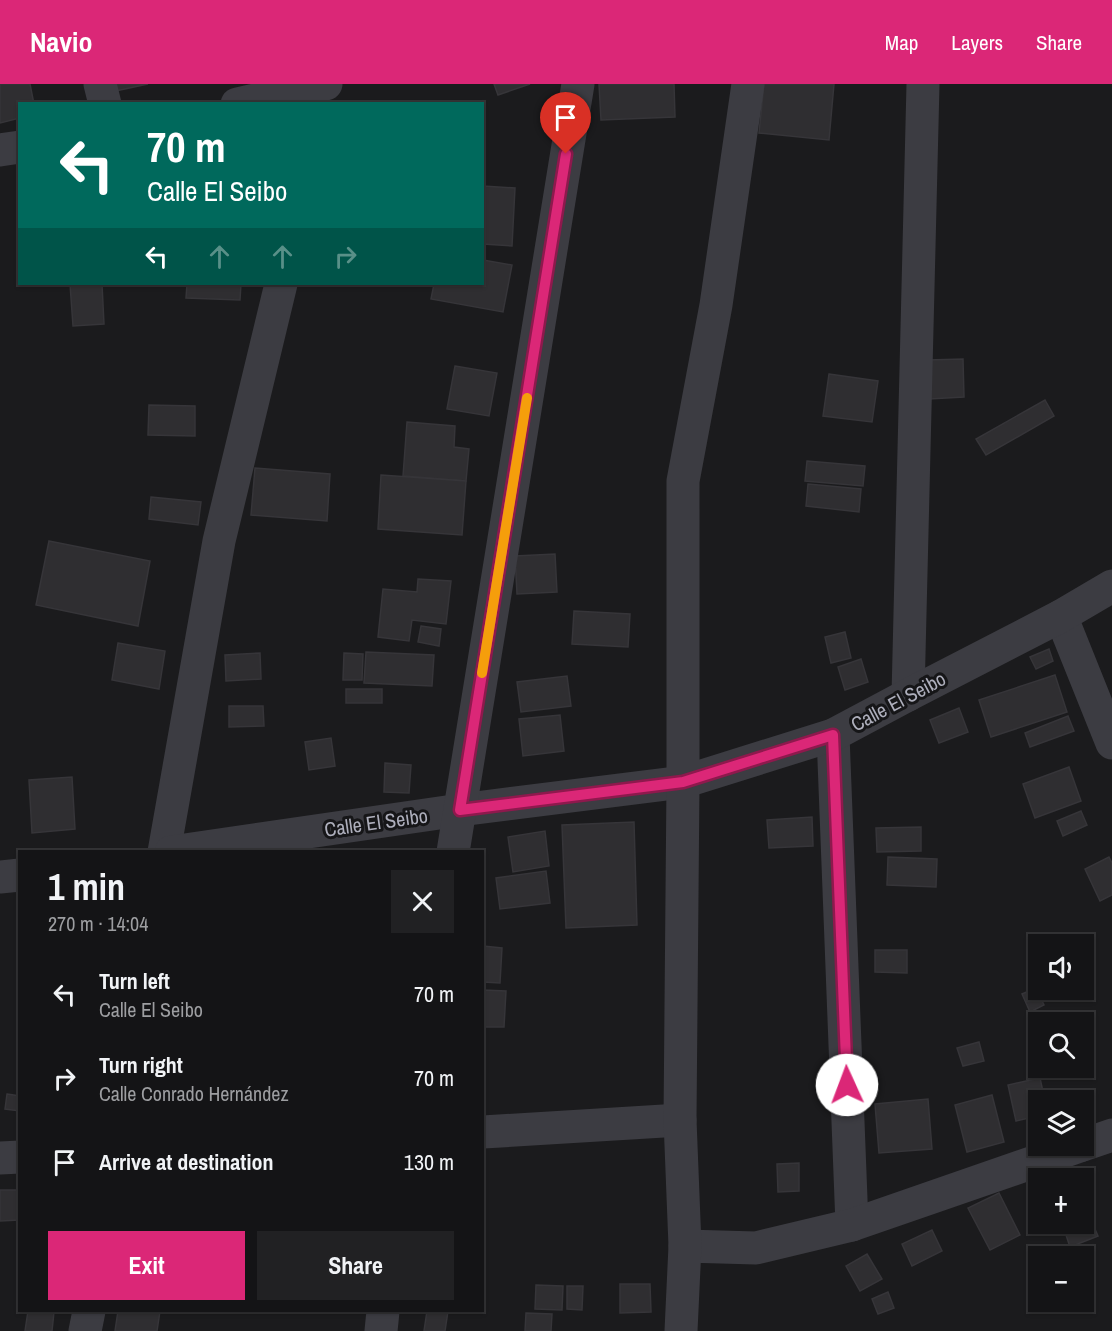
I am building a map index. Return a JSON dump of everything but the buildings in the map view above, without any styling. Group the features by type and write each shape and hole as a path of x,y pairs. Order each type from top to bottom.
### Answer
{"street":[{"path":"100,84 104,102"},
{"path":"246,102 328,84 325,102"},
{"path":"453,850 578,84"},
{"path":"681,1331 685,1246 680,1120 683,782 682,481 716,306 748,84"},
{"path":"908,695 923,84"},
{"path":"0,150 18,147"},
{"path":"164,850 219,541 281,285"},
{"name":"Calle El Seibo","path":"185,850 460,810 683,782 833,735 1061,616 1112,586"},
{"path":"1061,616 1112,743"},
{"path":"833,735 852,1225"},
{"path":"0,878 18,875"},
{"path":"484,1132 680,1120"},
{"path":"1094,1141 1112,1135"},
{"path":"685,1246 756,1248 852,1225 1050,1156"},
{"path":"0,1158 18,1158"},
{"path":"85,1331 89,1312"},
{"path":"381,1331 383,1312"}],"slow traffic":[{"path":"482,673 527,398"}],"route":[{"path":"566,154 460,810 683,782 833,735 847,1085"}]}
